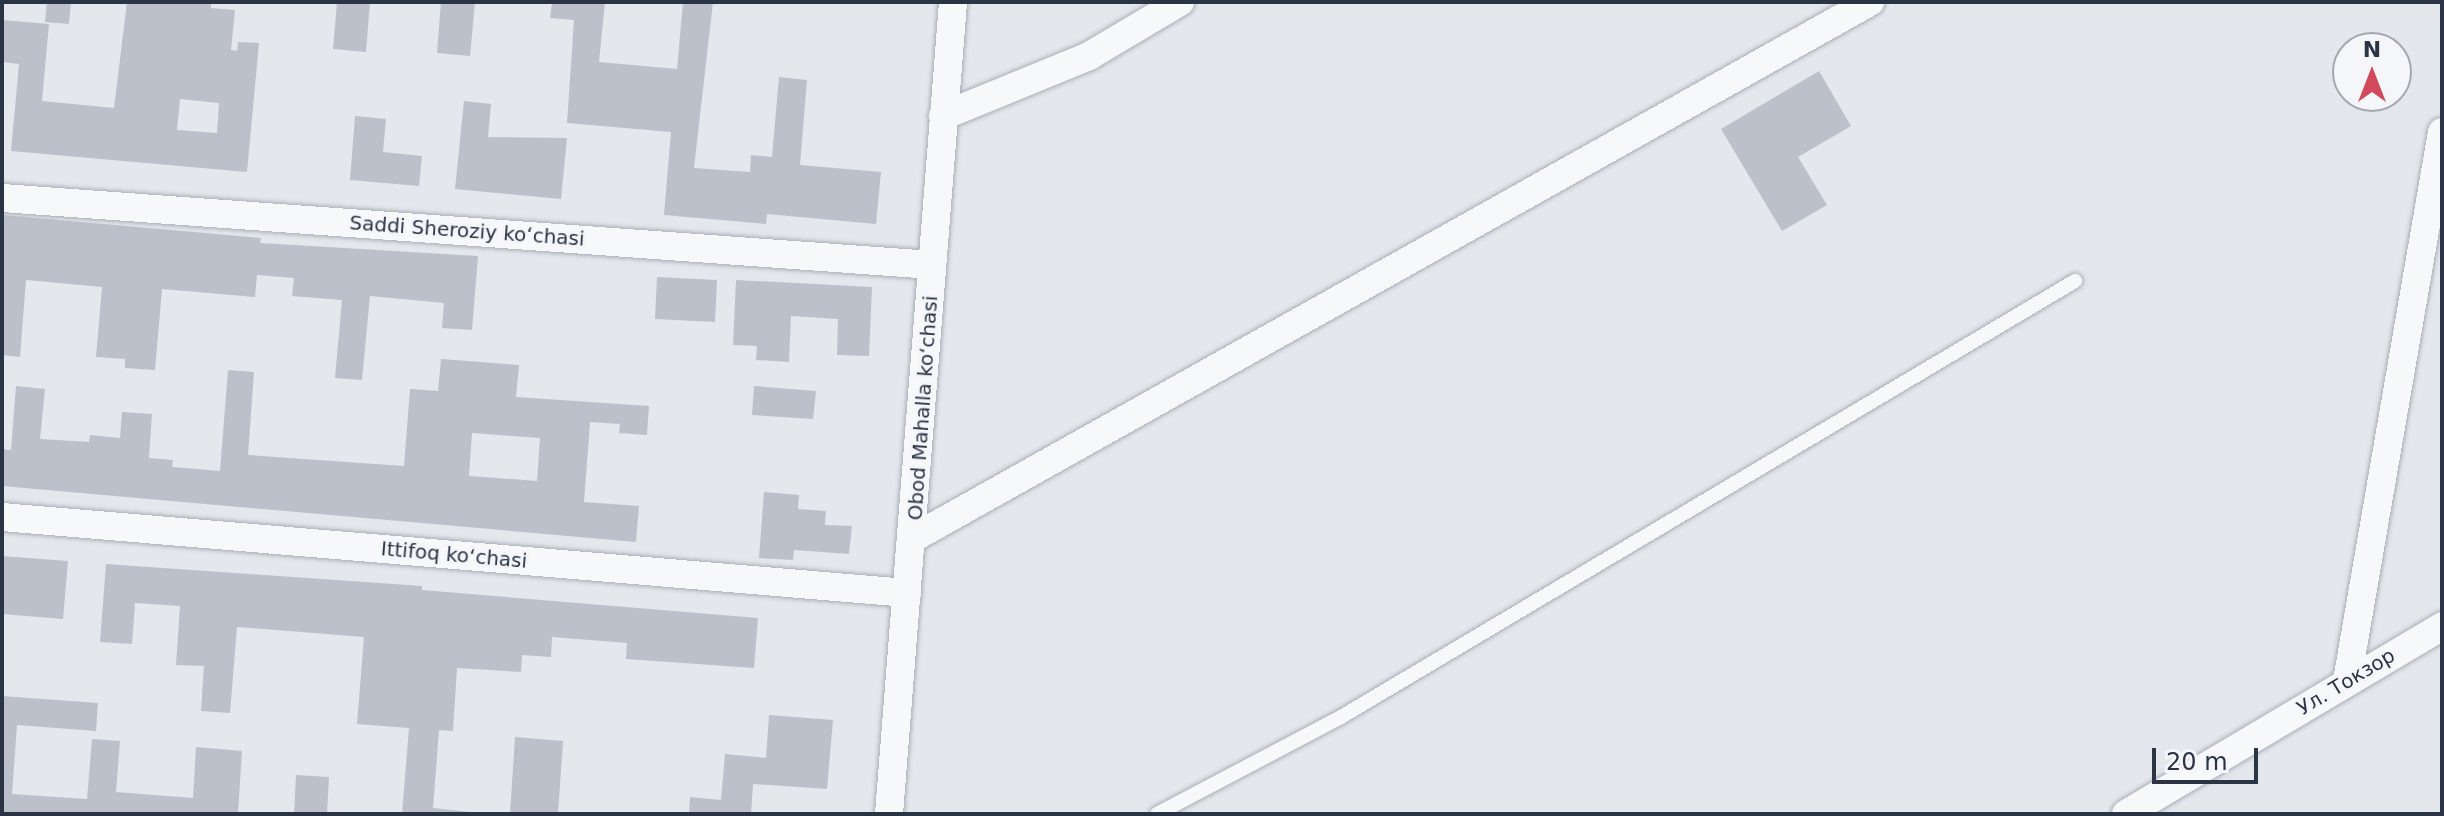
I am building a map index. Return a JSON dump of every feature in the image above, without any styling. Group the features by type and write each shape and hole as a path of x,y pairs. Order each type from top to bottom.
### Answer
{"street":[{"name":"Obod Mahalla ko‘chasi","path":"889,814 907,593 915,537 953,2"},
{"path":"943,116 1089,56 1180,2"},
{"path":"915,537 1870,2"},
{"path":"2347,681 2442,132"},
{"name":"Saddi Sheroziy koʻchasi","path":"2,198 932,265"},
{"name":"Ittifoq ko‘chasi","path":"2,517 907,593"},
{"name":"Ул. Токзор","path":"2126,814 2442,626"}],"lane":[{"path":"1157,814 1341,717 2075,281"}],"building":[{"path":"47,2 71,2 69,24 45,22"},
{"path":"127,2 211,2 211,8 235,10 231,50 237,51 238,42 259,43 247,172 11,151 19,64 2,62 2,20 49,24 42,101 114,108","holes":["180,99 219,103 217,133 177,130"]},
{"path":"337,2 370,2 366,52 333,49"},
{"path":"441,2 475,2 470,56 437,53"},
{"path":"552,2 605,2 599,62 677,69 683,2 713,2 694,168 750,172 751,155 772,157 779,77 807,80 800,165 881,172 876,224 767,214 766,224 664,215 671,132 567,123 574,20 550,18"},
{"path":"1819,71 1851,126 1798,157 1827,205 1782,231 1721,129"},
{"path":"464,101 491,104 488,137 567,138 561,199 455,189"},
{"path":"355,116 386,119 383,152 422,156 419,186 350,180"},
{"path":"2,215 261,238 260,243 478,256 472,330 442,328 444,303 370,296 362,380 335,378 342,300 292,296 294,278 257,275 255,297 162,289 155,370 125,368 125,359 96,357 102,287 26,280 20,357 2,355"},
{"path":"657,277 717,280 715,322 655,319"},
{"path":"736,280 872,287 869,356 837,355 838,319 791,316 789,362 756,360 757,346 733,345"},
{"path":"441,359 519,365 516,397 649,406 647,435 619,433 620,424 590,422 584,502 639,506 636,542 2,486 2,449 11,450 16,386 45,389 40,439 89,442 90,435 120,438 122,412 152,414 149,458 173,460 172,467 220,471 228,370 254,372 248,455 404,466 410,389 438,391","holes":["472,433 540,438 537,481 469,476"]},
{"path":"754,386 816,391 813,419 752,415"},
{"path":"764,492 799,495 798,509 826,511 825,525 852,526 849,554 794,550 793,560 759,558"},
{"path":"2,556 68,561 63,619 2,614"},
{"path":"106,564 422,586 422,590 758,618 754,668 626,659 627,643 552,637 551,657 522,655 521,672 457,668 453,731 439,730 433,808 490,814 402,814 409,728 357,724 364,637 237,627 230,713 201,711 204,666 176,665 180,606 135,603 132,644 100,642"},
{"path":"2,696 98,703 96,731 17,725 12,794 87,799 92,739 120,741 116,792 193,798 196,747 242,751 238,814 2,814"},
{"path":"769,715 833,720 827,789 753,784 751,814 689,814 690,797 721,800 725,754 766,758"},
{"path":"515,737 563,741 558,814 510,814"},
{"path":"296,775 329,777 327,814 294,814"}]}
